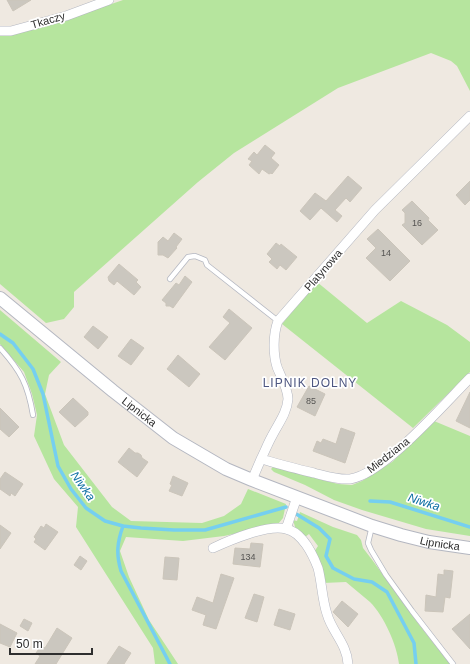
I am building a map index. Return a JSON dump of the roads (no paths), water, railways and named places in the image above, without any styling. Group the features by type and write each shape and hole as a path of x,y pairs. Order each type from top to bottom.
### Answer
{"street":[{"name":"Tkaczy","path":"0,31 11,31 66,16 93,2 109,0"},
{"name":"Platynowa","path":"278,321 375,210 470,116"},
{"name":"Lipnicka","path":"0,298 113,391 173,438 215,463 295,502 401,535 429,542 470,548"},
{"path":"252,480 271,437 282,419 288,398 277,365 275,351 276,326 278,321"},
{"name":"Miedziana","path":"261,458 286,466 340,479 351,479 362,475 388,458 403,445 470,378"},
{"path":"287,525 295,502"},
{"path":"213,548 255,532 287,525"},
{"path":"287,525 301,538 310,550 318,569 327,615 345,649 348,664"}],"lane":[{"path":"170,279 188,257 195,256 205,260 207,264 278,321"},
{"path":"0,348 20,372 30,396 33,416"},
{"path":"372,526 368,543 371,550 386,575 453,664"}],"waterway":[{"name":"Niwka","path":"0,334 13,343 33,369 43,394 58,466 71,489 86,508 105,521 123,526 141,528 205,530 286,507"},
{"name":"Niwka","path":"370,501 390,502 470,527"},
{"path":"293,512 319,528 330,539 326,556 333,568 354,579 372,582 387,592 414,643 416,664"},
{"path":"123,526 119,538 118,548 118,559 121,571 170,664"}],"district":[{"name":"LIPNIK DOLNY","path":"310,383"}]}
